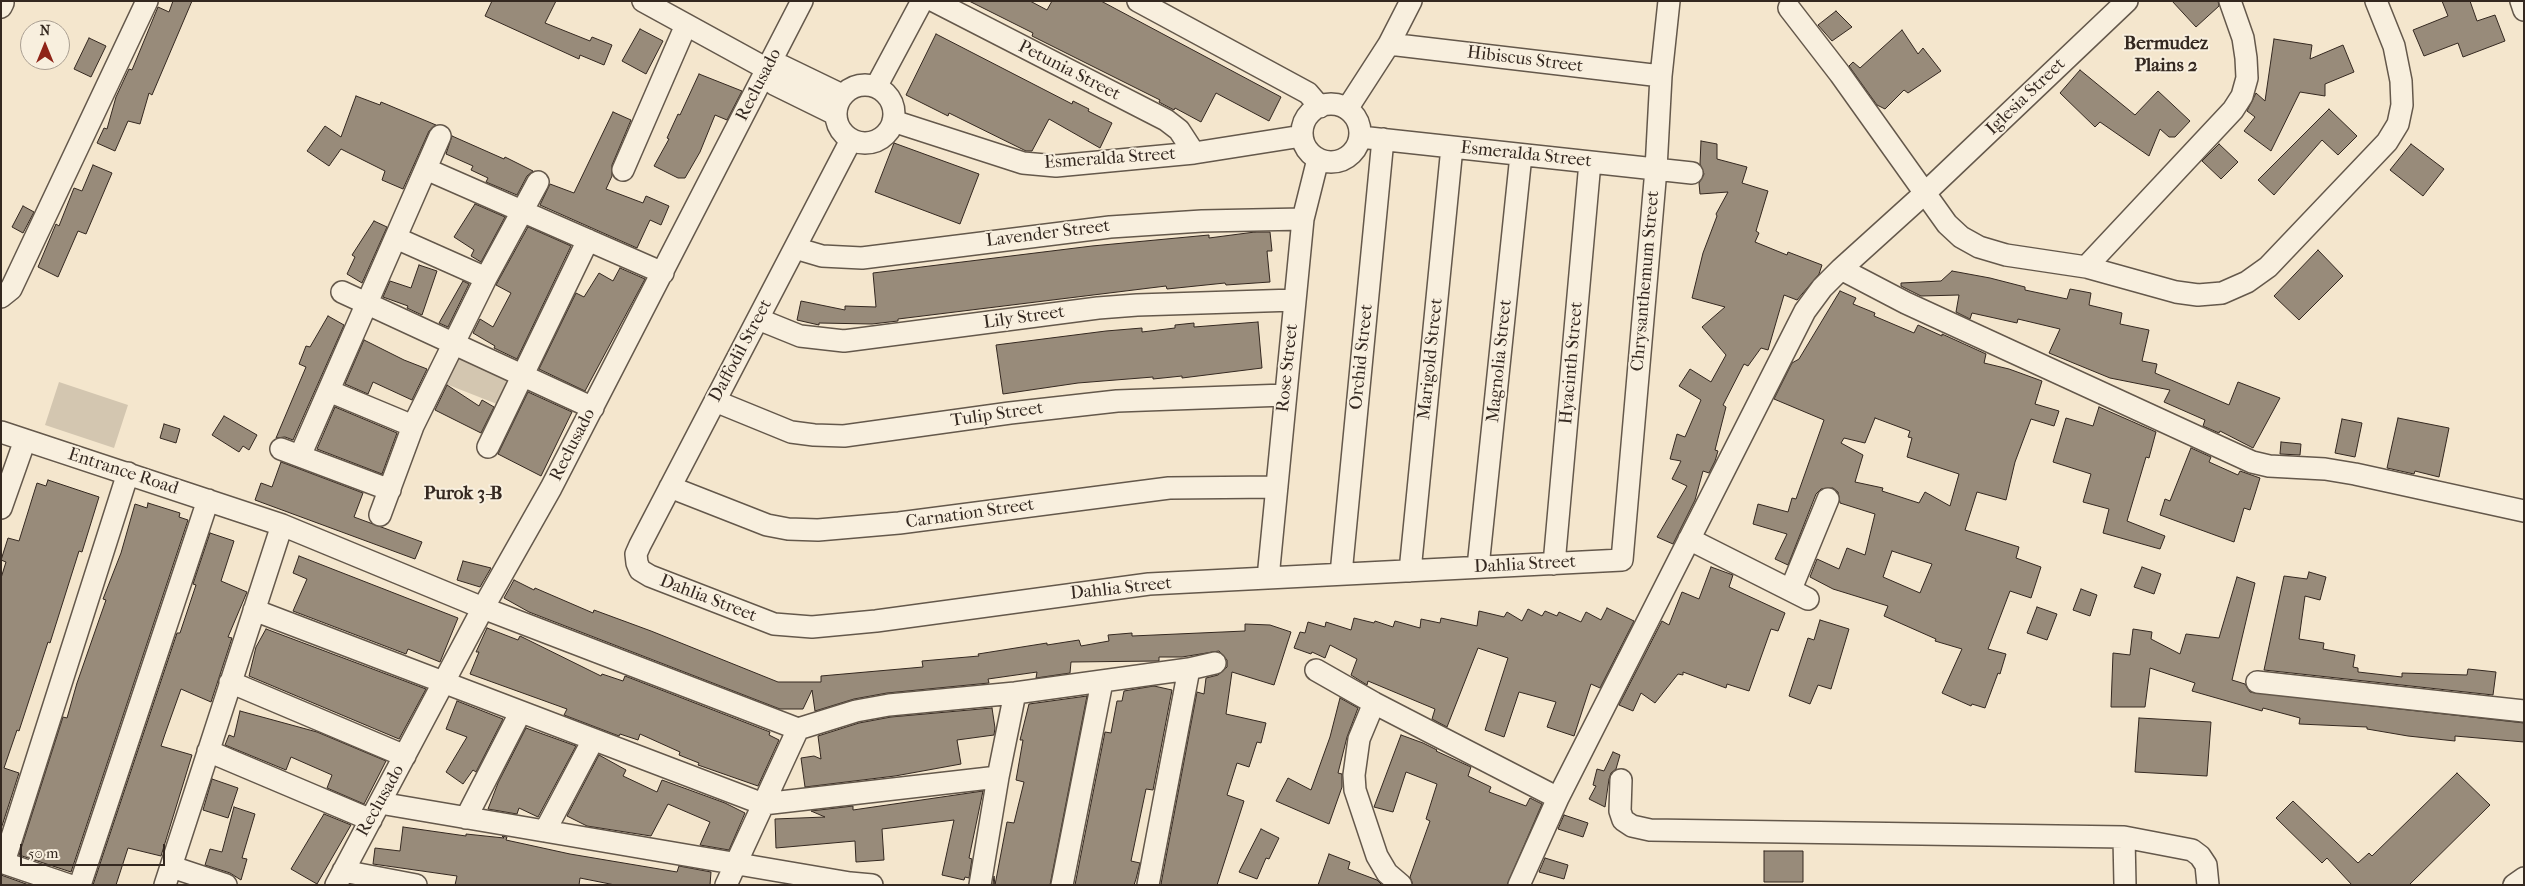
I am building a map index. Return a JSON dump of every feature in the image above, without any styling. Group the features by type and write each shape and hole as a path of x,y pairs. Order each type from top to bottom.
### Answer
{"street":[{"path":"1,297 11,289 146,1"},
{"path":"643,1 767,68 774,84 838,104"},
{"name":"Reclusado","path":"340,878 483,608 542,504 593,408 802,1"},
{"path":"876,87 922,1"},
{"name":"Petunia Street","path":"934,1 1166,120 1179,130 1194,153"},
{"path":"1138,1 1308,93 1320,107"},
{"path":"1347,109 1389,44 1411,1"},
{"name":"Chrysanthemum Street","path":"1622,560 1656,169 1661,76 1670,1"},
{"name":"Iglesia Street","path":"1519,885 1558,798 1795,328 1822,288 1840,269 1926,193 2127,1"},
{"path":"2086,267 2233,110 2242,96 2247,78 2246,58 2243,38 2230,1"},
{"path":"1789,8 1947,224 1961,237 1979,247 2006,255 2086,267 2176,292 2198,294 2222,293 2247,282 2268,267 2387,142 2398,124 2402,105 2400,67 2376,1"},
{"path":"2521,1 2524,10"},
{"path":"623,170 686,25"},
{"name":"Hibiscus Street","path":"1389,44 1661,76"},
{"path":"858,85 876,87 885,93 891,101 894,111 893,122 889,131 872,143 861,143 851,140 843,134 837,125 838,104 858,85"},
{"path":"1338,106 1347,109 1355,116 1359,126 1360,137 1357,148 1344,159 1328,162 1318,159 1304,145 1302,136 1306,118 1320,107 1338,106"},
{"name":"Esmeralda Street","path":"893,122 1023,163 1056,166 1194,153 1302,136"},
{"path":"390,490 291,452 328,391 440,136"},
{"name":"Esmeralda Street","path":"1360,137 1692,173"},
{"name":"Orchid Street","path":"1341,574 1383,139"},
{"name":"Daffodil Street","path":"636,563 636,554 640,545 851,140"},
{"name":"Marigold Street","path":"1410,571 1452,147"},
{"name":"Magnolia Street","path":"1478,567 1521,154"},
{"name":"Rose Street","path":"1268,578 1303,219 1318,159"},
{"name":"Hyacinth Street","path":"1554,564 1590,162"},
{"path":"426,169 663,273"},
{"path":"380,515 414,426 486,278 538,182"},
{"name":"Lavender Street","path":"794,248 822,256 862,258 1110,227 1202,221 1303,219"},
{"path":"396,238 486,278"},
{"path":"488,447 588,240"},
{"path":"1840,269 1906,303 2252,462 2269,466 2325,469 2355,474 2524,511"},
{"path":"342,292 593,408"},
{"name":"Lily Street","path":"758,319 800,336 844,341 864,340 1098,308 1154,304 1295,300"},
{"path":"328,391 414,426"},
{"name":"Tulip Street","path":"715,401 791,432 814,436 844,436 1010,413 1117,401 1286,395"},
{"name":"Entrance Road","path":"1,432 282,525 483,608 798,729"},
{"path":"1,508 25,440"},
{"path":"70,885 3,862 128,473"},
{"name":"Carnation Street","path":"670,487 767,525 788,529 818,530 899,524 1170,488 1276,487"},
{"path":"1689,539 1800,594 1828,499"},
{"path":"80,885 208,500"},
{"path":"226,885 168,876 282,525"},
{"name":"Dahlia Street","path":"636,563 640,570 650,576 774,624 793,626 876,621 1112,588 1622,560"},
{"path":"254,610 763,804 998,777"},
{"path":"726,885 798,729 856,711 889,705 1015,693 1102,682 1189,669 1215,663"},
{"path":"1148,885 1189,669"},
{"path":"1316,670 1374,703 1558,798"},
{"path":"230,682 406,756"},
{"path":"1062,885 1102,682"},
{"path":"2258,682 2524,711"},
{"path":"980,885 998,777 1015,693"},
{"path":"1374,703 1359,739 1354,776 1355,790 1378,856 1387,873 1401,885"},
{"path":"466,818 520,712"},
{"path":"545,831 593,740"},
{"path":"208,751 375,812 466,818 736,863 849,884 872,885"},
{"path":"1621,780 1620,811 1623,820 1632,826 1650,830 2124,837 2192,850 2200,856 2206,865 2208,885"},
{"path":"2124,837 2124,885"},
{"path":"340,878 416,885"},
{"path":"2514,885 2524,878"}],"shaded area":[{"path":"460,352 515,374 502,406 446,384"},
{"path":"59,382 128,405 114,448 45,425"}],"building":[{"path":"173,1 192,1 152,95 149,93 140,124 128,121 115,151 97,143 104,128 107,129 116,97 129,69 132,70 158,7 169,12"},
{"path":"492,1 556,1 545,23 590,41 592,37 612,45 604,65 580,55 579,59 485,16"},
{"path":"969,1 1030,1 1047,10 1052,1 1101,1 1281,97 1269,121 1216,93 1201,122 1175,108 1174,110 1159,102 1160,100 1032,36 1033,33"},
{"path":"2172,1 2218,1 2219,6 2196,27"},
{"path":"2442,1 2470,1 2477,21 2495,15 2505,41 2463,57 2458,43 2424,56 2413,30 2448,16"},
{"path":"1836,11 1852,27 1832,41 1818,25"},
{"path":"640,29 663,41 646,74 622,61"},
{"path":"1902,30 1918,54 1923,48 1941,71 1908,93 1904,90 1885,109 1877,105 1849,66 1853,62 1860,68"},
{"path":"936,34 1072,104 1073,101 1089,109 1088,111 1112,123 1100,148 1049,119 1032,151 1026,151 949,113 948,116 906,95"},
{"path":"89,38 106,46 91,77 74,69"},
{"path":"2274,39 2312,45 2310,59 2343,45 2354,72 2325,84 2325,96 2300,92 2271,151 2244,131 2255,117 2247,111 2256,93 2265,101"},
{"path":"2080,70 2135,115 2158,91 2190,121 2175,137 2169,137 2160,129 2149,156 2100,122 2095,127 2060,93"},
{"path":"699,74 742,91 727,120 715,115 700,152 685,178 678,178 654,166 669,139 667,138 678,114 680,115"},
{"path":"356,96 380,105 381,102 436,125 429,131 403,189 382,180 385,171 341,149 329,166 307,151 325,126 341,137"},
{"path":"2329,109 2357,136 2338,155 2322,140 2274,195 2258,180"},
{"path":"613,112 631,120 612,165 612,176 606,189 643,203 646,196 669,206 661,225 650,220 637,248 540,205 550,184 574,193"},
{"path":"452,136 504,159 505,157 533,171 527,176 517,195 486,182 488,178 471,170 473,166 446,154"},
{"path":"1701,141 1717,144 1717,159 1747,167 1742,183 1768,191 1756,231 1759,233 1755,242 1787,255 1788,252 1822,265 1819,274 1797,300 1784,295 1768,350 1761,348 1748,366 1744,364 1723,405 1726,407 1715,450 1718,451 1715,461 1709,473 1703,471 1695,500 1673,544 1657,537 1687,486 1672,479 1681,461 1670,459 1677,434 1685,437 1701,400 1679,386 1690,369 1711,382 1726,355 1702,327 1725,307 1692,298 1703,253 1717,216 1716,214 1728,192 1700,194 1699,183 1704,174 1700,164"},
{"path":"894,143 979,174 960,224 875,192"},
{"path":"2219,144 2238,162 2221,179 2202,161"},
{"path":"2411,144 2444,169 2423,196 2390,170"},
{"path":"93,165 112,173 86,234 78,231 58,277 38,267 56,224 59,226 74,188 82,191"},
{"path":"475,204 505,217 481,262 471,256 474,250 454,237"},
{"path":"23,206 34,212 23,233 12,227"},
{"path":"374,221 387,227 362,283 347,274 355,257 352,255"},
{"path":"528,227 571,246 517,359 494,348 495,346 473,333 480,319 493,327 511,293 496,285"},
{"path":"1270,232 1272,251 1267,251 1270,282 1226,285 1225,283 1167,289 1166,286 898,319 898,321 872,324 819,323 819,325 797,320 801,301 845,310 845,306 876,307 873,273 1092,246 1209,235 1209,238"},
{"path":"2318,250 2343,276 2299,320 2274,296"},
{"path":"419,265 437,271 422,315 407,308 408,306 383,297 390,281 411,288"},
{"path":"620,268 645,279 585,391 539,369 576,293 584,297 599,273 613,281"},
{"path":"1952,271 1990,278 2025,287 2025,290 2067,299 2070,289 2091,293 2089,305 2122,313 2120,324 2149,330 2142,361 2157,364 2155,373 2229,405 2238,382 2280,398 2253,448 2220,431 2219,433 2203,426 2205,420 2164,402 2170,390 2110,378 2049,353 2060,329 2018,319 2017,323 1972,313 1970,319 1956,312 1959,295 1921,296 1901,286 1901,283 1941,281"},
{"path":"463,281 469,284 448,327 439,323"},
{"path":"1840,291 1856,298 1853,304 1875,313 1874,316 1914,333 1918,325 1942,336 1942,334 1986,354 1984,363 2009,369 2042,381 2035,404 2059,411 2054,426 2031,419 2015,462 2006,500 1977,492 1965,530 2019,547 2016,558 2041,567 2031,598 2010,591 1988,649 2006,654 2000,674 1998,673 1985,708 1972,704 1971,706 1942,693 1962,649 1935,641 1936,639 1884,616 1888,606 1833,589 1810,577 1817,559 1839,569 1847,548 1865,555 1875,514 1840,503 1838,492 1833,488 1821,489 1816,494 1788,565 1775,559 1787,534 1753,524 1758,504 1788,512 1792,498 1796,499 1824,420 1774,399 1792,363 1799,359","holes":["1875,418 1910,431 1908,437 1912,438 1907,457 1959,474 1950,506 1925,492 1919,503 1882,491 1883,488 1855,482 1863,455 1841,443 1844,438 1865,443","1892,551 1932,564 1920,593 1883,577"]},
{"path":"328,316 344,325 293,440 285,437 276,438 306,367 299,364 306,346 310,347"},
{"path":"1258,322 1262,368 1182,378 1182,376 1153,379 1153,377 1078,383 1003,394 996,345 1106,331 1142,328 1142,332 1175,328 1175,325 1194,323 1194,327"},
{"path":"364,340 427,369 412,400 373,382 368,394 345,384"},
{"path":"447,385 479,406 482,400 494,407 481,433 435,410"},
{"path":"528,392 572,412 541,476 498,454"},
{"path":"335,407 397,433 382,474 317,449"},
{"path":"2099,407 2156,432 2149,458 2146,457 2127,521 2165,536 2160,549 2103,533 2109,509 2083,502 2091,474 2053,462 2066,418 2093,426"},
{"path":"224,416 257,435 249,450 243,446 239,452 212,435"},
{"path":"2398,418 2449,428 2439,477 2415,471 2414,474 2387,468"},
{"path":"2342,419 2362,423 2355,457 2335,453"},
{"path":"164,424 180,429 176,443 160,438"},
{"path":"2281,442 2301,444 2300,455 2280,454"},
{"path":"2191,448 2211,457 2209,462 2238,475 2240,471 2260,478 2250,510 2244,508 2234,542 2160,515 2165,499 2170,501"},
{"path":"281,462 363,493 354,517 422,542 415,559 255,500 261,483 272,487"},
{"path":"48,480 99,497 82,552 79,551 50,643 48,642 19,731 17,730 4,768 19,773 1,829 1,578 6,562 1,560 8,538 19,541 37,483 46,486"},
{"path":"148,503 180,513 179,517 188,520 71,872 19,855 63,717 67,718 106,600 103,599 121,553 135,504 147,508"},
{"path":"210,533 234,541 221,581 247,592 228,637 232,638 211,702 181,689 161,746 192,755 161,856 128,848 116,885 93,885 177,633 180,633 196,585 193,584"},
{"path":"299,556 458,618 440,662 408,649 406,654 293,611 307,579 293,573"},
{"path":"463,561 491,568 480,587 457,580"},
{"path":"1711,567 1733,575 1729,587 1785,613 1778,631 1771,629 1749,691 1727,684 1726,688 1683,672 1683,675 1678,674 1655,703 1641,693 1633,711 1619,705 1662,621 1669,625 1682,592 1699,599"},
{"path":"2142,567 2161,574 2154,594 2134,587"},
{"path":"2309,572 2326,577 2320,600 2305,596 2299,639 2324,643 2323,649 2355,655 2353,667 2358,668 2358,672 2402,677 2402,673 2467,675 2468,669 2496,672 2493,695 2264,670 2284,576 2307,579"},
{"path":"2237,577 2255,583 2232,680 2245,684 2250,692 2524,723 2524,742 2455,736 2455,741 2408,736 2367,729 2367,727 2299,724 2300,718 2263,708 2262,711 2192,691 2195,683 2150,668 2145,707 2111,707 2113,653 2130,655 2133,629 2152,632 2151,639 2180,654 2186,634 2219,638"},
{"path":"514,580 534,590 535,588 593,613 594,610 651,631 778,682 821,682 821,676 923,667 922,661 979,656 978,654 1047,643 1047,645 1079,640 1081,646 1109,641 1108,635 1132,633 1132,636 1245,631 1245,624 1270,625 1291,632 1274,685 1232,672 1226,714 1266,723 1261,743 1257,742 1249,767 1237,763 1227,795 1244,801 1217,885 1164,885 1161,884 1197,692 1204,694 1206,678 1218,675 1227,667 1227,660 1219,651 1182,657 1159,657 1159,661 1071,662 1070,673 1036,678 1037,672 988,679 989,683 887,693 854,699 815,711 812,690 803,709 780,709 529,612 504,598"},
{"path":"2081,589 2097,595 2090,616 2073,610"},
{"path":"2037,607 2057,614 2047,640 2027,633"},
{"path":"1607,608 1634,621 1600,688 1591,684 1574,736 1547,727 1556,702 1519,692 1504,737 1485,730 1508,658 1478,648 1447,727 1432,719 1435,709 1368,681 1367,685 1351,675 1357,659 1330,645 1325,658 1312,652 1311,654 1294,648 1300,632 1305,633 1308,622 1325,627 1326,622 1351,630 1354,618 1374,623 1375,621 1393,627 1395,621 1420,628 1421,619 1440,623 1441,618 1477,626 1479,611 1504,617 1507,612 1522,621 1528,609 1542,616 1545,611 1557,616 1559,612 1581,622 1586,612 1601,620"},
{"path":"1820,620 1849,629 1831,689 1818,685 1810,704 1789,696 1808,638 1814,640"},
{"path":"487,628 518,640 520,636 601,676 602,674 623,681 625,676 770,732 769,735 779,740 758,786 698,765 699,763 679,755 680,752 640,734 638,740 620,734 619,736 564,715 567,709 470,674 479,652 476,652"},
{"path":"266,629 426,689 399,739 249,676 256,647"},
{"path":"1154,686 1172,690 1153,790 1146,789 1131,861 1140,863 1134,885 1075,885 1105,732 1111,733 1117,701 1122,701 1124,691"},
{"path":"1087,696 1050,885 995,885 1007,822 1014,823 1024,782 1016,780 1023,740 1020,740 1029,704"},
{"path":"1340,698 1358,708 1347,737 1338,773 1342,774 1342,787 1329,824 1276,801 1288,778 1311,790 1330,737"},
{"path":"457,701 503,719 476,772 473,770 463,784 446,772 467,737 446,729"},
{"path":"992,708 995,728 994,735 957,740 961,764 895,776 805,787 801,758 814,756 821,759 818,736 859,723 891,717"},
{"path":"240,711 317,732 386,761 364,804 327,788 332,775 291,757 286,770 225,745 229,735 234,737"},
{"path":"2139,718 2211,722 2207,776 2135,772"},
{"path":"526,728 576,746 538,817 519,808 517,814 488,809 498,783"},
{"path":"1401,735 1423,743 1471,767 1468,776 1491,787 1489,792 1526,806 1530,798 1542,804 1507,885 1413,885 1410,877 1430,821 1426,819 1437,784 1406,772 1393,812 1374,807"},
{"path":"1613,752 1620,755 1616,769 1611,773 1609,779 1605,807 1589,799 1596,786 1593,785 1597,769 1604,771"},
{"path":"599,755 626,770 623,776 657,792 662,780 725,803 745,813 729,850 700,845 710,822 668,804 651,836 587,826 567,816"},
{"path":"2457,773 2490,805 2409,885 2352,885 2327,858 2322,863 2276,818 2293,801 2358,863 2369,853 2372,856"},
{"path":"212,779 238,788 228,818 203,810"},
{"path":"983,791 969,858 972,859 969,878 965,877 964,880 942,875 954,820 882,829 884,860 856,862 855,841 776,848 775,819 825,817 811,811 853,806 853,810"},
{"path":"234,807 255,814 242,858 247,859 241,880 230,873 205,865 210,849 222,852"},
{"path":"324,814 351,825 317,884 291,869"},
{"path":"1564,815 1588,823 1583,837 1558,829"},
{"path":"403,827 466,836 466,834 504,838 502,836 507,837 506,840 570,854 677,872 679,866 711,872 710,885 615,885 580,878 579,885 455,885 457,876 373,864 375,848 400,851"},
{"path":"1261,829 1279,838 1269,859 1266,858 1257,879 1239,872"},
{"path":"1764,851 1803,851 1803,882 1764,882"},
{"path":"1329,854 1350,862 1348,869 1377,880 1382,885 1318,885"},
{"path":"1545,858 1568,865 1564,879 1539,872"},
{"path":"1,875 29,885 1,885"}],"district":[{"name":"Bermudez Plains 2","path":"2166,55"},
{"name":"Purok 3-B","path":"463,494"}]}
